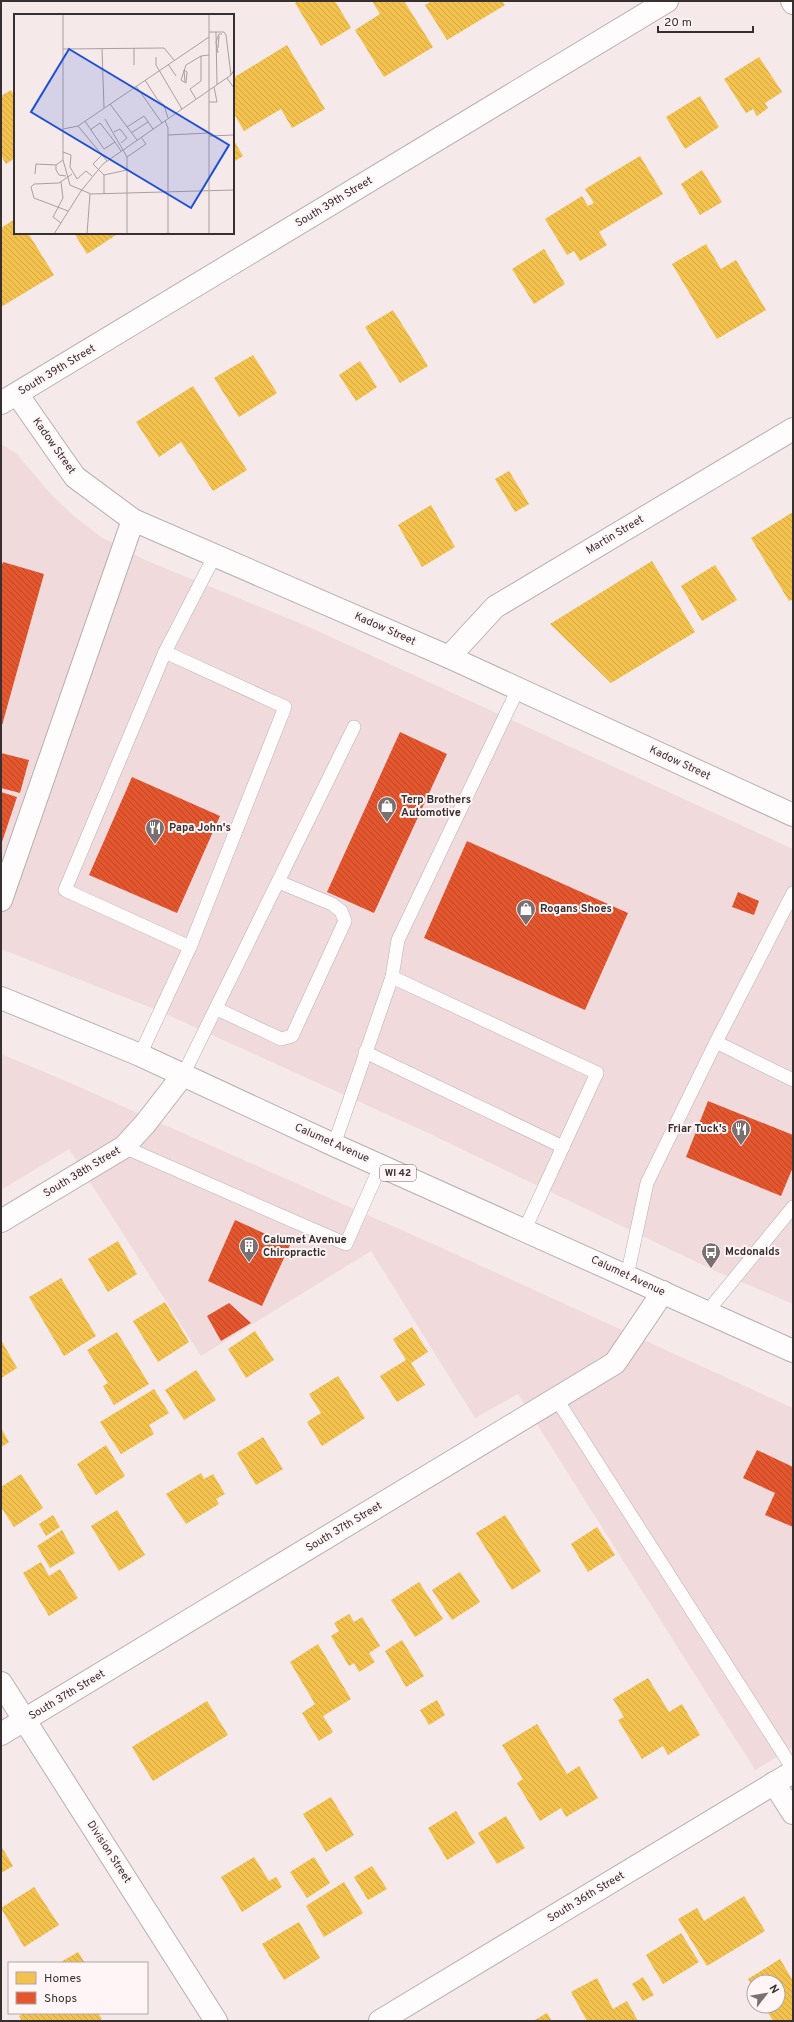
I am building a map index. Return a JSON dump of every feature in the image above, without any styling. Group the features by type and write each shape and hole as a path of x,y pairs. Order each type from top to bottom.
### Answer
{"street":[{"name":"South 39th Street","path":"9,399 668,1"},
{"name":"Kadow Street","path":"9,399 75,477 133,520 448,657 793,815"},
{"name":"Martin Street","path":"448,657 495,607 793,429"},
{"path":"1,900 133,520"},
{"name":"Calumet Avenue","path":"1,998 140,1055 334,1145 793,1351"},
{"name":"South 38th Street","path":"1,1221 124,1147 145,1124 183,1075"},
{"name":"South 37th Street","path":"1,1734 615,1363 662,1292"},
{"name":"Division Street","path":"1,1684 216,2021"},
{"name":"South 36th Street","path":"380,2021 793,1772"},
{"path":"774,1783 793,1813"}],"lane":[{"path":"190,947 65,890 165,652 215,555"},
{"path":"140,1055 190,947 285,707 165,652"},
{"path":"334,1145 392,977 398,940 518,689"},
{"path":"183,1075 217,1009 354,727"},
{"path":"217,1009 281,1039 292,1036 345,921 341,911 332,904 279,882"},
{"path":"627,1276 647,1183 716,1042 790,906 793,893"},
{"path":"392,977 597,1073 525,1230"},
{"path":"716,1042 793,1080"},
{"path":"365,1052 563,1147"},
{"path":"124,1147 346,1244 381,1165"},
{"path":"706,1312 793,1207"},
{"path":"556,1398 793,1768"}],"shaded area":[{"path":"1,446 4,446 16,453 49,492 74,516 101,537 145,560 309,627 793,849 793,1304 711,1269 428,1133 157,1010 1,949"},
{"path":"1,1054 66,1081 442,1248 793,1408 793,1747 755,1770 518,1394 475,1418 371,1251 201,1356 69,1149 1,1190"}],"building: Homes":[{"path":"298,1 335,1 351,28 321,46 295,3"},
{"path":"372,1 404,1 433,47 384,77 355,30 380,14"},
{"path":"432,1 502,1 505,5 447,40 425,5"},
{"path":"287,45 325,109 292,128 281,109 244,131 234,114 234,77"},
{"path":"759,57 782,92 765,103 768,108 757,116 753,109 746,113 724,79"},
{"path":"11,90 14,94 14,159 6,164 1,155 1,96"},
{"path":"700,96 719,127 685,149 666,117"},
{"path":"234,141 243,156 234,161"},
{"path":"640,156 663,194 599,232 607,245 580,261 574,251 567,255 545,219 582,196 588,206 594,203 585,189"},
{"path":"702,170 722,202 700,215 681,184"},
{"path":"14,220 14,234 29,234 54,275 1,307 1,228"},
{"path":"75,234 117,234 87,254"},
{"path":"706,244 721,269 736,260 766,310 717,339 672,264"},
{"path":"544,249 565,284 534,304 512,269"},
{"path":"393,310 428,366 400,383 365,327"},
{"path":"253,355 277,393 239,417 214,378"},
{"path":"360,361 377,387 356,401 339,375"},
{"path":"193,386 247,470 213,491 181,442 159,457 136,422"},
{"path":"509,471 529,504 515,512 495,479"},
{"path":"431,505 455,547 422,567 398,525"},
{"path":"793,512 793,599 789,601 751,538"},
{"path":"652,561 695,632 611,683 550,624"},
{"path":"715,565 737,600 702,621 681,586"},
{"path":"118,1241 137,1274 108,1292 88,1259"},
{"path":"61,1278 96,1336 64,1356 29,1297"},
{"path":"165,1302 189,1342 158,1362 133,1321"},
{"path":"412,1327 428,1352 411,1363 425,1385 397,1402 380,1376 406,1360 393,1339"},
{"path":"255,1331 274,1360 246,1378 228,1349"},
{"path":"117,1332 149,1384 114,1405 103,1386 108,1383 87,1350"},
{"path":"1,1340 17,1368 1,1378"},
{"path":"196,1370 216,1400 184,1420 165,1390"},
{"path":"338,1376 365,1418 322,1446 307,1422 321,1413 309,1394"},
{"path":"154,1389 169,1413 149,1425 154,1434 121,1454 100,1422"},
{"path":"1,1428 9,1442 1,1447"},
{"path":"263,1437 283,1469 256,1485 237,1453"},
{"path":"106,1445 125,1476 96,1495 77,1464"},
{"path":"201,1473 204,1479 213,1474 225,1494 216,1499 219,1504 186,1524 166,1494"},
{"path":"21,1474 43,1508 14,1527 1,1507 1,1487"},
{"path":"117,1510 145,1555 119,1571 91,1526"},
{"path":"53,1515 60,1527 46,1536 39,1524"},
{"path":"505,1515 541,1571 512,1590 476,1533"},
{"path":"597,1527 615,1555 588,1572 571,1544"},
{"path":"62,1530 75,1553 50,1568 37,1546"},
{"path":"41,1562 49,1576 60,1569 78,1598 49,1616 23,1573"},
{"path":"460,1572 480,1602 452,1620 432,1590"},
{"path":"419,1582 443,1619 415,1637 391,1600"},
{"path":"349,1614 354,1622 362,1617 380,1646 369,1653 375,1662 359,1672 354,1663 349,1666 331,1636 339,1631 334,1623"},
{"path":"402,1640 424,1676 406,1687 385,1651"},
{"path":"318,1644 351,1699 323,1716 333,1732 319,1741 302,1713 315,1704 290,1662"},
{"path":"648,1678 669,1712 682,1704 700,1735 668,1755 663,1746 642,1759 618,1720 624,1717 613,1699"},
{"path":"437,1700 445,1715 429,1725 420,1710"},
{"path":"207,1701 228,1735 153,1781 132,1747"},
{"path":"537,1724 567,1774 579,1766 598,1798 566,1817 561,1808 540,1821 517,1783 523,1779 502,1745"},
{"path":"331,1797 354,1835 326,1852 303,1814"},
{"path":"456,1811 475,1843 447,1860 428,1828"},
{"path":"506,1816 525,1848 497,1864 478,1833"},
{"path":"1,1846 13,1866 1,1873"},
{"path":"254,1857 269,1881 276,1877 282,1887 242,1912 221,1877"},
{"path":"314,1857 330,1883 307,1898 290,1872"},
{"path":"372,1866 387,1889 368,1900 354,1877"},
{"path":"344,1882 363,1913 324,1937 306,1906"},
{"path":"34,1887 59,1925 24,1947 1,1908"},
{"path":"744,1896 765,1931 707,1966 678,1919 697,1908 704,1921"},
{"path":"299,1922 320,1958 284,1980 262,1944"},
{"path":"681,1933 699,1962 663,1984 646,1955"},
{"path":"78,1952 84,1962 61,1962"},
{"path":"780,1959 793,1981 793,2021 773,2021 769,2014 786,2014 786,1974 756,1974"},
{"path":"643,1977 654,1995 643,2001 632,1984"},
{"path":"597,1978 613,2009 627,2001 638,2021 587,2021 571,1992"},
{"path":"547,2013 552,2021 533,2021"},
{"path":"22,2014 99,2014 102,2019 98,2021 22,2021 19,2016"}],"building: Shops":[{"path":"3,562 44,574 1,729 1,567"},
{"name":"Terp Brothers Automotive","path":"400,732 447,754 374,913 327,892"},
{"path":"1,753 29,760 20,793 1,788"},
{"name":"Papa John's","path":"132,777 220,816 177,913 89,875"},
{"path":"1,792 17,797 1,845"},
{"name":"Rogans Shoes","path":"467,841 628,913 585,1010 424,938"},
{"path":"738,892 759,901 754,915 732,907"},
{"name":"Friar Tuck's","path":"708,1101 793,1135 793,1167 781,1196 686,1157"},
{"name":"Calumet Avenue Chiropractic","path":"235,1220 290,1245 262,1306 208,1281"},
{"path":"229,1303 251,1323 221,1341 207,1316"},
{"path":"757,1450 793,1467 793,1527 765,1515 775,1493 743,1478"}],"place":[{"name":"Terp Brothers Automotive","path":"387,823"},
{"name":"Papa John's","path":"155,845"},
{"name":"Rogans Shoes","path":"526,926"},
{"name":"Friar Tuck's","path":"741,1146"},
{"name":"Calumet Avenue Chiropractic","path":"249,1263"},
{"name":"Mcdonalds","path":"711,1269"}]}
